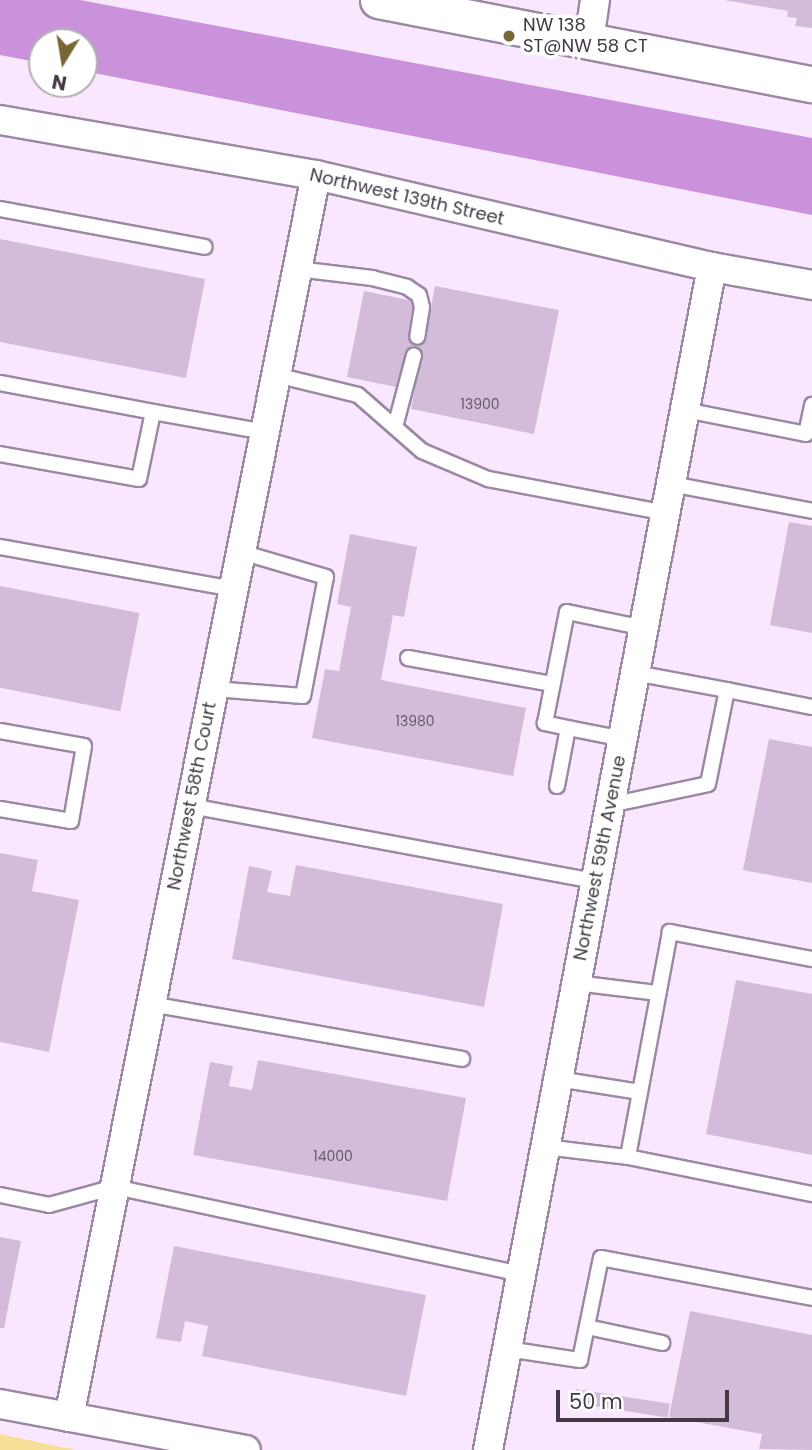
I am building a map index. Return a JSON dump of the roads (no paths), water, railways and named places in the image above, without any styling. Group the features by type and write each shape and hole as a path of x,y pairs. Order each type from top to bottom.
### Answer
{"street":[{"path":"378,0 812,84"},
{"path":"589,41 595,0"},
{"name":"Northwest 139th Street","path":"0,120 316,175 712,267 812,285"},
{"name":"Northwest 58th Court","path":"69,1417 316,175"},
{"name":"Northwest 59th Avenue","path":"488,1450 712,267"},
{"path":"0,1404 246,1450"}],"lane":[{"path":"0,209 205,247"},
{"path":"297,269 372,278 407,287 419,295 422,307 417,337"},
{"path":"395,427 414,355"},
{"path":"276,375 358,395 422,451 488,479 666,513"},
{"path":"0,383 265,432"},
{"path":"685,410 806,434 812,405"},
{"path":"0,454 139,480 153,412"},
{"path":"671,484 812,511"},
{"path":"0,547 233,589"},
{"path":"214,689 303,695 326,577 241,552"},
{"path":"623,739 545,723 567,612 644,628"},
{"path":"408,657 553,684"},
{"path":"635,673 812,707"},
{"path":"610,805 708,784 727,690"},
{"path":"557,786 568,728"},
{"path":"0,731 84,746 71,821 0,809"},
{"path":"190,806 596,881"},
{"path":"628,1157 670,932 812,959"},
{"path":"576,983 659,993"},
{"path":"151,1004 462,1059"},
{"path":"558,1079 640,1092"},
{"path":"545,1147 628,1157 812,1194"},
{"path":"0,1195 49,1205 115,1187 521,1274"},
{"path":"507,1349 580,1360 601,1258 812,1298"},
{"path":"587,1327 662,1343"}],"place":[{"name":"NW 138 ST@NW 58 CT","path":"509,36"}]}
